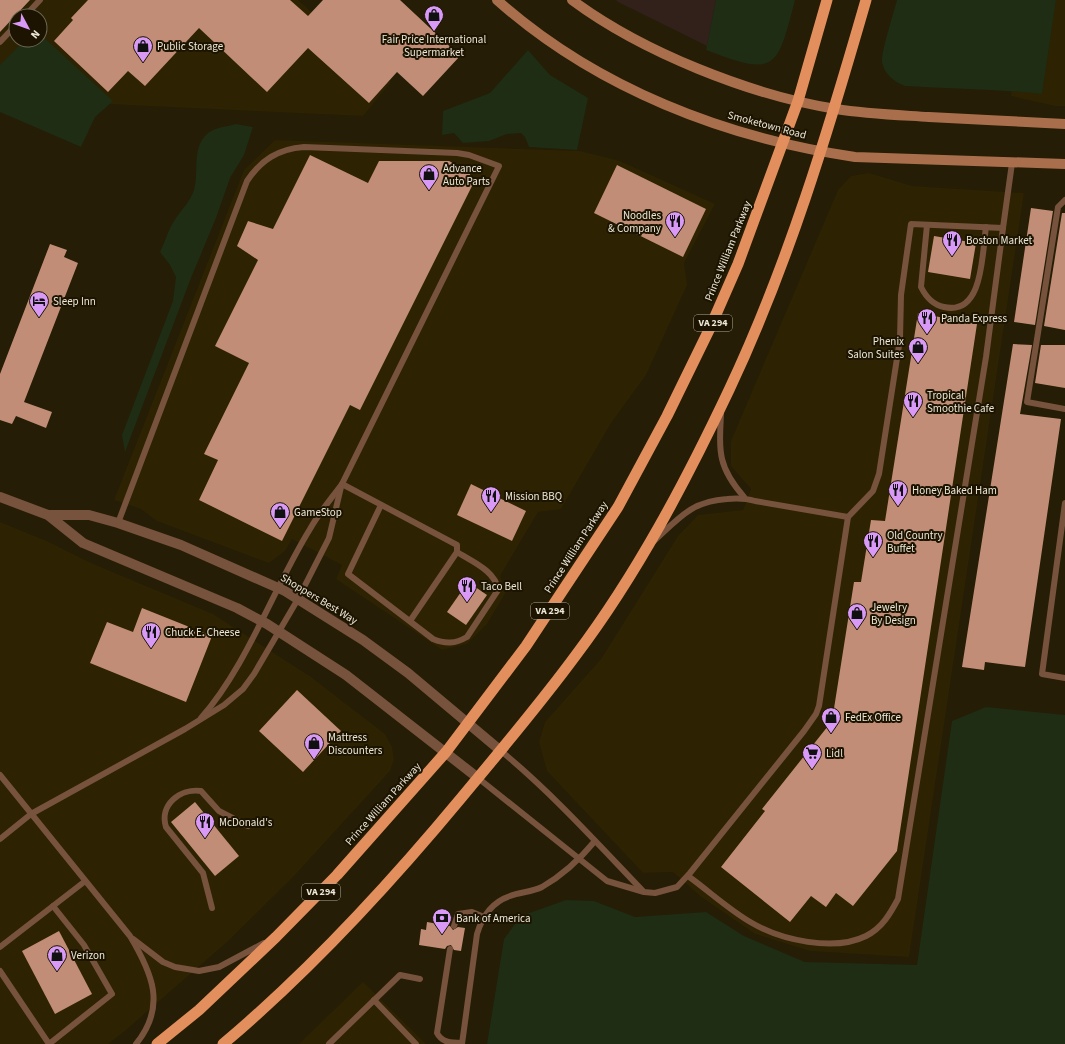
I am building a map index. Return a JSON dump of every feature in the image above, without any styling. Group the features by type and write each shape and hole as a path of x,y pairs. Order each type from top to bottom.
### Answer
{"highway":[{"name":"Prince William Parkway","path":"157,1044 199,1010 276,937 337,875 446,752 526,646 618,507 667,416 710,328 738,264 798,101 827,0"},
{"path":"223,1044 308,966 368,905 425,842 501,751 578,654 645,550 688,474 721,406 778,274 796,227 835,109 866,0"}],"main road":[{"name":"Smoketown Road","path":"497,0 530,27 571,55 629,88 688,114 756,137 821,152 855,157 1065,164"},
{"path":"572,0 616,28 667,54 707,72 798,101 835,109 868,113 1065,124"}],"street":[{"name":"Shoppers Best Way","path":"0,497 48,515 83,543 241,610 261,620 346,675 478,778"},
{"name":"Shoppers Best Way","path":"48,515 89,515 118,523 180,545 278,588 363,640 408,673 501,751"}],"lane":[{"path":"32,8 40,0"},
{"path":"0,42 8,34"},
{"path":"118,523 247,181 255,169 266,159 278,152 304,147 457,153 469,155 499,166 342,484 310,528 220,694 201,718"},
{"path":"688,876 750,922 808,942 837,942 853,940 867,935 882,925 898,900 984,365 1012,163"},
{"path":"1065,200 1058,207 1027,402 1065,409"},
{"path":"478,778 607,881 644,892 655,893 670,890 681,883 688,876 730,825 816,714 819,706 848,517 873,491 879,478 900,339 901,296 911,224 1003,228"},
{"path":"927,225 922,287 931,300 941,306 951,308 968,301 975,294 986,227"},
{"path":"721,406 720,435 724,467 732,484 744,497"},
{"path":"342,484 457,545 457,552 410,621"},
{"path":"0,839 31,814 224,705 243,689 254,674 298,599 329,538 342,484"},
{"path":"645,550 681,516 696,506 709,500 744,497 755,501 848,517"},
{"path":"1065,503 1042,674 1065,678"},
{"path":"381,505 348,574 433,639 441,643 460,641 467,637 496,595 498,584 494,578 457,552"},
{"path":"501,751 529,775 644,892"},
{"path":"0,775 84,882 130,936 163,962 175,967 199,971 219,967 276,937"},
{"path":"212,908 203,873 166,827 164,819 165,812 177,796 184,791 201,791 219,811 248,826"},
{"path":"450,950 437,1033 440,1039 462,1044 477,934 484,917 498,902 510,896 540,888 553,880 579,859 595,841"},
{"path":"0,947 84,882"},
{"path":"0,971 49,1044 112,994 84,945 53,906"},
{"path":"454,926 458,914 472,912 484,917"},
{"path":"130,936 148,970 154,989 152,1014 149,1026 136,1044"},
{"path":"329,1044 400,975 420,978"},
{"path":"374,1000 416,1044"}],"shaded area":[{"name":"Public Storage","path":"0,0 298,0 391,82 363,116 0,99"},
{"path":"616,0 716,0 707,46 618,2"},
{"path":"1023,0 1065,0 1065,106 1055,106 1011,96"},
{"path":"275,140 580,151 620,161 715,204 684,263 687,285 646,375 611,423 561,509 538,512 500,576 506,592 487,624 467,644 442,650 336,579 342,565 292,539 285,551 269,563 157,521 141,509 114,500 244,170"},
{"path":"869,173 912,186 1024,193 909,957 810,951 755,934 700,896 673,872 643,873 547,771 539,742 545,722 601,659 678,536 698,515 743,510 751,489 731,466 731,441 838,190 851,176"},
{"path":"0,522 49,542 91,563 213,614 311,677 385,734 392,747 394,760 390,771 294,876 227,942 108,1044 0,1044"},
{"path":"363,982 426,1044 299,1044"}],"green space":[{"path":"716,0 795,0 783,41 777,54 770,61 760,65 747,63 706,50"},
{"path":"897,0 1056,0 1042,94 905,86 897,82 887,74 883,66 882,57"},
{"path":"48,41 113,101 95,117 81,147 0,112 0,65 17,48 48,48"},
{"path":"528,50 550,75 588,98 577,150 529,147 525,137 521,133 507,134 489,141 463,143 454,133 442,135 443,111 490,93"},
{"path":"236,124 253,127 244,155 230,178 216,218 191,278 125,452 122,435 173,301 176,277 170,265 160,252 168,232 188,202 194,190 198,148 201,142 208,133 219,128"},
{"path":"986,707 1065,715 1065,1044 487,1044 504,939 521,916 566,900 594,901 635,917 706,912 744,936 805,962 917,965 952,721"}],"building":[{"path":"0,0 30,0 22,8 8,8 8,23 0,32"},
{"path":"88,0 290,0 308,16 323,0 400,0 460,56 423,96 397,72 369,103 308,48 267,92 199,28 145,86 128,71 108,92 54,41 73,20 71,18"},
{"path":"310,155 368,183 379,161 449,161 469,171 473,184 360,410 350,405 282,541 199,500 218,460 204,454 249,363 215,346 258,260 237,246 248,221 273,229"},
{"path":"617,165 706,209 683,257 594,213"},
{"path":"1031,208 1053,211 1035,325 1014,322"},
{"path":"1062,213 1065,213 1065,330 1044,326"},
{"name":"Boston Market","path":"934,236 976,243 970,279 928,272"},
{"name":"Sleep Inn","path":"50,244 67,250 64,257 78,263 24,402 52,412 46,428 16,416 12,424 0,420 0,374"},
{"path":"918,313 977,324 897,851 853,906 836,893 826,907 811,896 790,922 721,867 765,811 762,809 832,721 854,582 861,582 871,520 885,521"},
{"path":"1013,344 1032,345 1020,414 1061,419 1025,667 985,662 984,670 962,667"},
{"path":"1041,345 1065,345 1065,388 1035,383"},
{"name":"Mission BBQ","path":"471,484 526,511 512,541 457,515"},
{"name":"Taco Bell","path":"468,582 487,595 466,625 447,612"},
{"name":"Chuck E. Cheese","path":"142,608 212,636 186,702 90,663 107,622 133,632"},
{"path":"297,690 341,731 303,772 259,731"},
{"name":"McDonald's","path":"195,802 239,856 215,876 171,822"},
{"name":"Bank of America","path":"427,922 450,926 453,930 458,927 465,928 461,951 454,950 451,945 447,946 445,949 419,945 421,929 426,930"},
{"name":"Verizon","path":"59,931 92,994 55,1014 22,951"}],"place":[{"name":"Fair Price International Supermarket","path":"434,32"},
{"name":"Public Storage","path":"143,63"},
{"name":"Advance Auto Parts","path":"429,191"},
{"name":"Noodles & Company","path":"675,238"},
{"name":"Boston Market","path":"952,257"},
{"name":"Sleep Inn","path":"39,318"},
{"name":"Panda Express","path":"927,335"},
{"name":"Phenix Salon Suites","path":"918,364"},
{"name":"Tropical Smoothie Cafe","path":"913,418"},
{"name":"Honey Baked Ham","path":"898,507"},
{"name":"Mission BBQ","path":"491,513"},
{"name":"GameStop","path":"280,529"},
{"name":"Old Country Buffet","path":"873,558"},
{"name":"Taco Bell","path":"467,603"},
{"name":"Jewelry By Design","path":"857,630"},
{"name":"Chuck E. Cheese","path":"151,649"},
{"name":"FedEx Office","path":"831,734"},
{"name":"Mattress Discounters","path":"314,760"},
{"name":"Lidl","path":"812,770"},
{"name":"McDonald's","path":"205,839"},
{"name":"Bank of America","path":"442,935"},
{"name":"Verizon","path":"57,972"}]}
